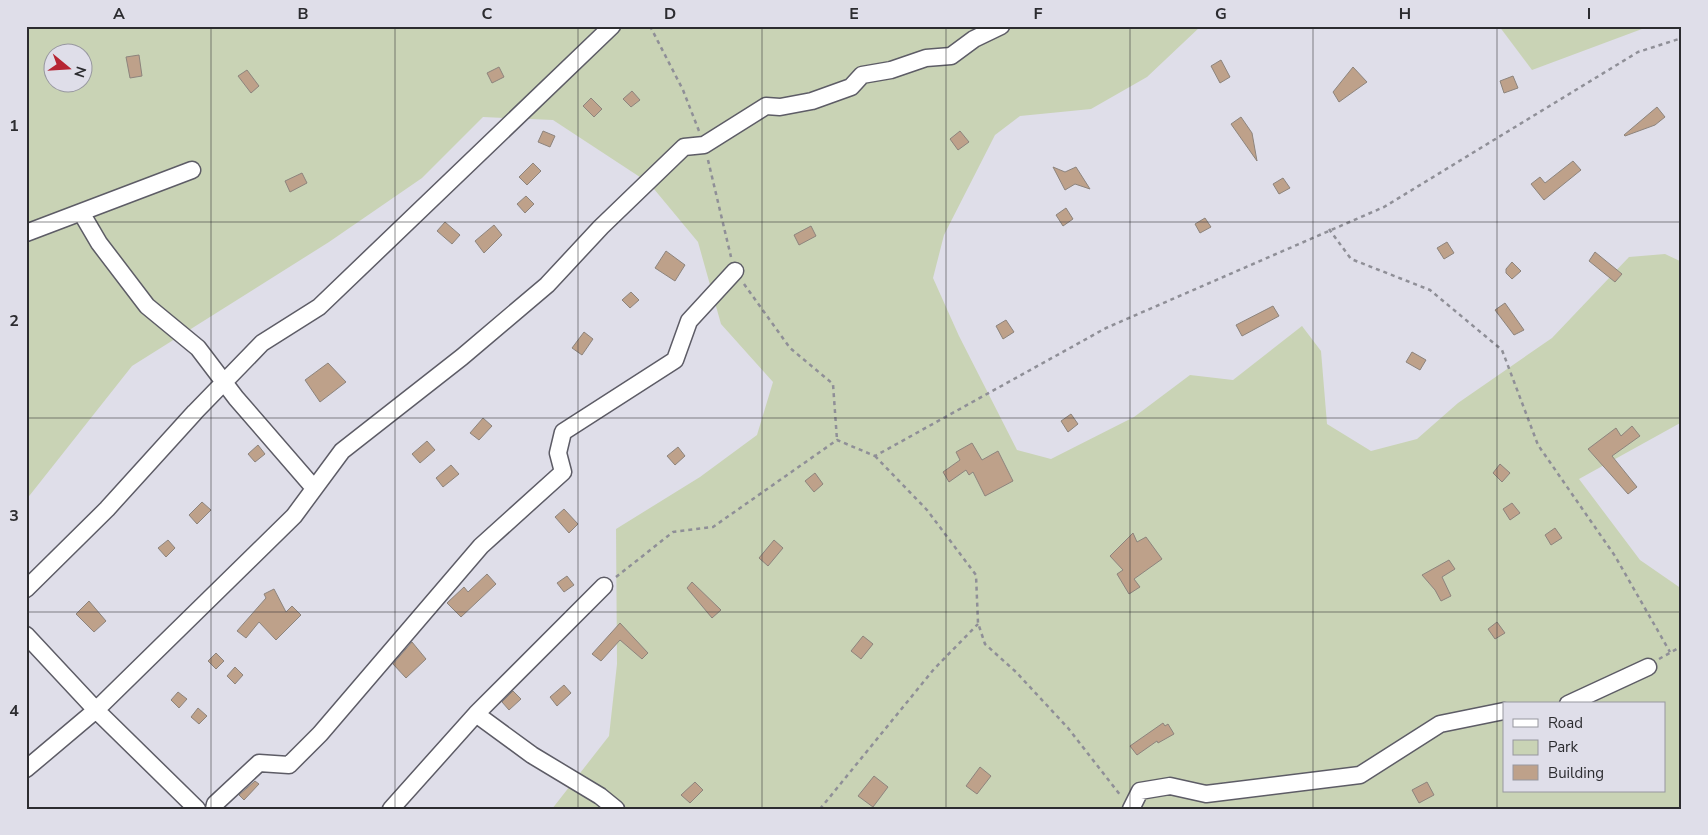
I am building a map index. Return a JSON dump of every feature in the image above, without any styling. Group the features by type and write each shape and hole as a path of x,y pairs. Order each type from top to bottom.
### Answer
{"street":[{"path":"26,589 107,509 262,343 319,307 612,26"},
{"path":"26,769 96,710 294,516 342,450 448,368 547,285 601,227 684,147 704,145 766,106 780,107 812,101 851,87 862,75 892,70 926,58 951,56 974,39 1001,26"},
{"path":"26,233 82,214 192,170"},
{"path":"82,214 99,243 147,306 198,348 225,381 236,398 314,488"},
{"path":"214,809 215,804 258,763 289,765 320,734 481,546 563,472 558,453 563,432 675,360 689,321 735,271"},
{"path":"391,809 476,714 604,586"},
{"path":"26,635 96,710 197,809"},
{"path":"1572,702 1648,667"},
{"path":"1132,809 1140,790 1170,786 1206,794 1360,775 1440,724 1503,711"},
{"path":"476,714 532,755 600,796 616,809"}],"path":[{"path":"650,26 683,90 704,145 735,271 790,348 833,384 837,440"},
{"path":"875,456 1106,328 1384,206 1638,52 1682,38"},
{"path":"1329,229 1351,259 1430,290 1502,350 1538,444 1615,556 1670,652"},
{"path":"837,440 875,456 927,510 976,575 978,624 985,644 1016,672 1068,728 1132,809"},
{"path":"604,586 673,532 714,527 837,440"},
{"path":"820,809 934,669 978,624"},
{"path":"1648,667 1682,646"}],"green space":[{"path":"26,26 1201,26 1147,77 1091,109 1020,116 995,135 944,235 933,278 959,336 1017,450 1051,459 1134,417 1190,375 1233,380 1302,326 1321,351 1327,424 1371,451 1417,439 1458,403 1552,338 1629,257 1665,254 1682,262 1682,422 1579,479 1640,560 1682,589 1682,809 552,809 609,736 617,664 616,529 700,477 757,435 773,382 721,324 698,242 649,183 553,120 483,117 422,178 329,242 132,366 26,500"},
{"path":"1499,26 1650,26 1532,70"}],"building":[{"path":"139,55 142,76 130,78 126,57"},
{"path":"1221,60 1230,77 1220,83 1211,66"},
{"path":"499,67 504,77 492,83 487,73"},
{"path":"1353,67 1367,82 1339,102 1333,92"},
{"path":"247,70 259,86 251,93 238,76"},
{"path":"1513,76 1518,88 1504,93 1500,81"},
{"path":"632,91 640,100 631,107 623,99"},
{"path":"591,98 602,109 594,117 583,106"},
{"path":"1657,107 1665,117 1655,125 1624,135"},
{"path":"1241,117 1252,133 1257,161 1231,124"},
{"path":"543,131 555,136 550,147 538,142"},
{"path":"960,131 969,142 958,150 950,139"},
{"path":"1573,161 1581,170 1544,200 1531,184 1540,177 1545,183"},
{"path":"533,163 541,171 527,185 519,177"},
{"path":"1053,167 1065,172 1076,167 1090,189 1075,184 1065,190"},
{"path":"302,173 307,183 290,192 285,181"},
{"path":"1283,178 1290,188 1279,194 1273,184"},
{"path":"526,196 534,204 525,213 517,204"},
{"path":"1066,208 1073,219 1063,226 1056,215"},
{"path":"1205,218 1211,227 1200,233 1195,224"},
{"path":"445,222 460,235 452,244 437,231"},
{"path":"494,225 502,235 484,253 475,241"},
{"path":"811,226 816,236 799,245 794,235"},
{"path":"1447,242 1454,253 1444,259 1437,248"},
{"path":"666,251 685,265 675,281 655,268"},
{"path":"1595,252 1622,274 1615,282 1589,261"},
{"path":"1512,262 1521,271 1512,279 1506,273 1506,269"},
{"path":"631,292 639,300 630,308 622,300"},
{"path":"1505,303 1524,330 1514,335 1495,310"},
{"path":"1273,306 1279,316 1242,336 1236,325"},
{"path":"1006,320 1014,332 1003,339 996,326"},
{"path":"584,332 593,339 582,355 572,348"},
{"path":"1412,352 1426,360 1420,370 1406,362"},
{"path":"328,363 346,382 320,402 305,380"},
{"path":"1071,414 1078,424 1068,432 1061,421"},
{"path":"483,418 492,426 479,440 470,433"},
{"path":"1632,426 1640,436 1612,456 1637,487 1628,494 1588,449 1616,428 1621,436"},
{"path":"427,441 435,450 420,463 412,454"},
{"path":"972,443 982,460 998,451 1013,481 985,496 973,472 969,475 966,470 949,482 943,472 960,460 956,452"},
{"path":"258,445 265,454 255,462 248,454"},
{"path":"678,447 685,456 675,465 667,456"},
{"path":"1500,464 1510,473 1502,482 1493,473"},
{"path":"451,465 459,474 443,487 436,478"},
{"path":"815,473 823,484 814,492 805,481"},
{"path":"202,502 211,510 197,524 189,515"},
{"path":"1512,503 1520,513 1510,520 1503,509"},
{"path":"564,509 578,524 569,533 555,517"},
{"path":"1555,528 1562,538 1551,545 1545,535"},
{"path":"1133,533 1137,542 1146,537 1162,559 1134,579 1140,587 1129,594 1117,574 1123,570 1110,556"},
{"path":"168,540 175,548 166,557 158,548"},
{"path":"774,540 783,548 768,566 759,558"},
{"path":"1449,560 1455,569 1442,577 1451,596 1441,601 1435,590 1422,575"},
{"path":"487,574 496,584 461,617 447,603 464,587 468,592"},
{"path":"567,576 574,585 564,592 557,583"},
{"path":"692,582 721,610 712,618 687,588"},
{"path":"274,589 286,612 292,606 301,615 276,640 259,622 246,638 237,631 266,598 264,594"},
{"path":"89,601 106,621 94,632 76,614"},
{"path":"1497,622 1505,633 1495,639 1488,629"},
{"path":"620,623 648,653 642,659 620,640 601,661 592,654"},
{"path":"863,636 873,644 861,659 851,651"},
{"path":"412,642 426,659 406,678 393,664"},
{"path":"216,653 224,661 216,669 208,661"},
{"path":"235,667 243,675 235,684 227,676"},
{"path":"564,685 571,693 557,706 550,697"},
{"path":"513,691 521,699 509,710 502,702"},
{"path":"178,692 187,699 179,708 171,700"},
{"path":"198,708 207,716 199,724 191,717"},
{"path":"1163,723 1165,726 1168,724 1174,734 1158,743 1157,741 1137,755 1130,746"},
{"path":"980,767 991,776 977,794 966,786"},
{"path":"874,776 888,787 873,807 858,796"},
{"path":"255,781 259,784 244,800 239,795"},
{"path":"695,782 703,790 690,803 681,795"},
{"path":"1427,782 1434,795 1419,803 1412,790"}]}
